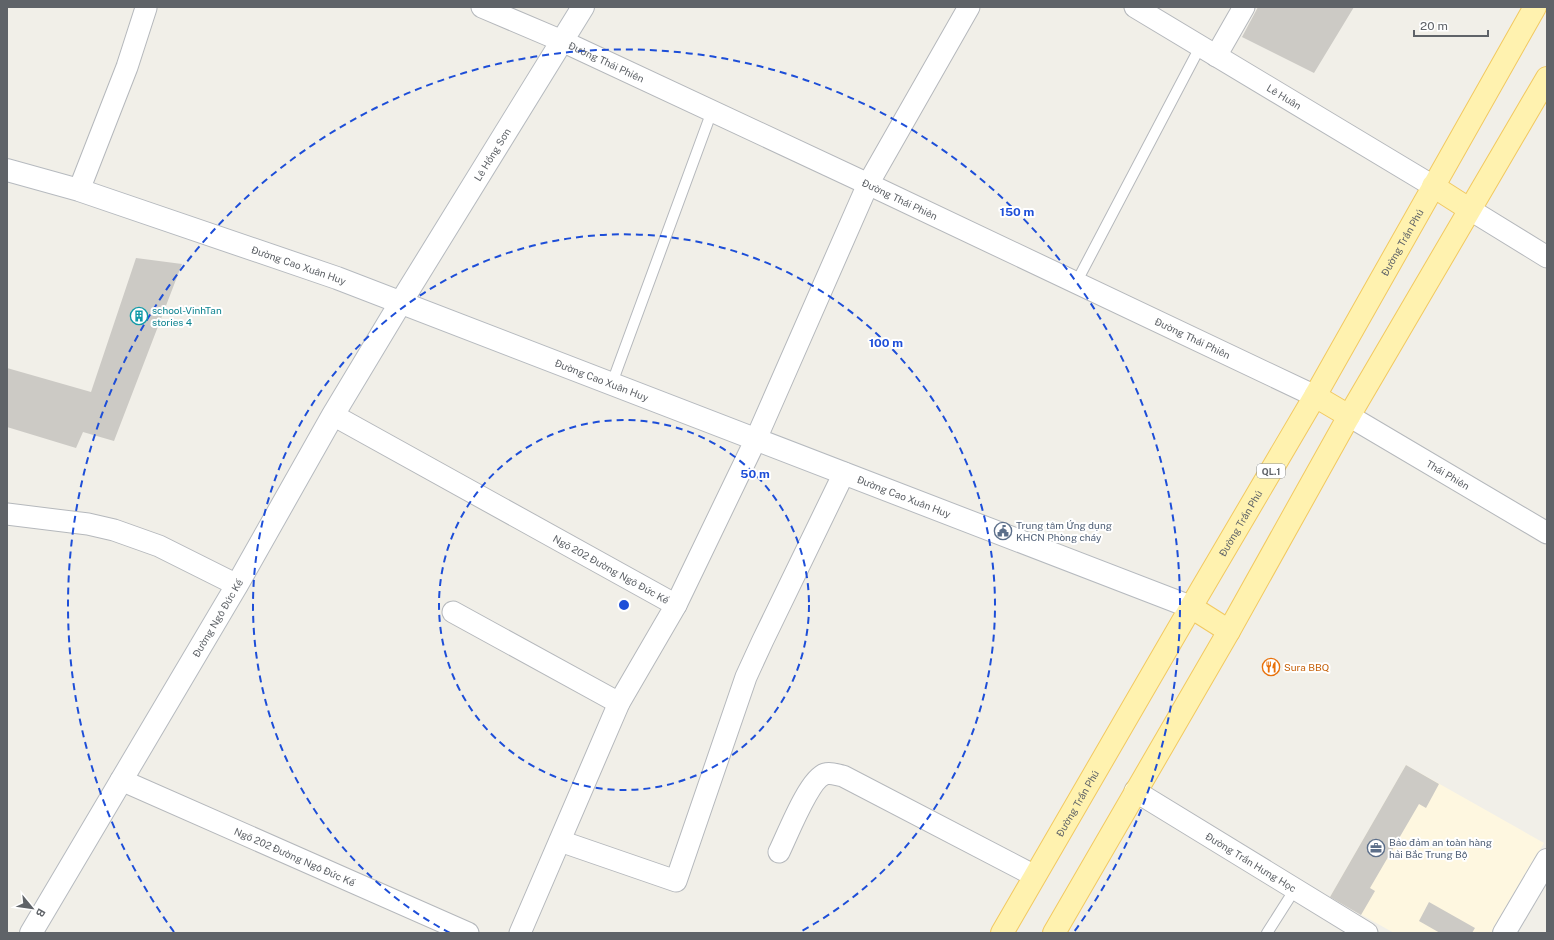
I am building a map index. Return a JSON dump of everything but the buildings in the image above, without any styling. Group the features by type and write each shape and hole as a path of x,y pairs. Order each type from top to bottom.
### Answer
{"main road":[{"name":"Đường Trần Phú","path":"1002,933 1315,396 1535,7"},
{"path":"1054,933 1229,631 1349,416 1547,78"},
{"path":"1433,186 1469,210"},
{"path":"1315,396 1349,416"},
{"path":"1191,607 1229,631"}],"street":[{"name":"Đường Thái Phiên","path":"482,7 562,41 1315,396"},
{"name":"Lê Hồng Sơn","path":"401,302 583,7"},
{"path":"676,605 756,439 868,184 969,7"},
{"name":"Lê Huân","path":"1135,7 1433,186"},
{"path":"1208,51 1244,7"},
{"path":"80,190 127,67 146,8"},
{"name":"Đường Cao Xuân Huy","path":"7,170 80,190 337,278 1191,607"},
{"path":"1469,210 1547,257"},
{"name":"Đường Ngô Đức Kế","path":"32,933 237,585 333,416 401,302"},
{"name":"Ngõ 202 Đường Ngô Đức Kế","path":"333,416 676,605 619,703 520,933"},
{"name":"Thái Phiên","path":"1349,416 1547,533"},
{"path":"560,841 676,881 746,677 844,473"},
{"path":"7,514 88,524 114,530 159,546 237,585"},
{"path":"453,612 619,703"},
{"path":"779,852 809,789 823,774 830,773 843,776 1035,876"},
{"name":"Ngõ 202 Đường Ngô Đức Kế","path":"121,780 468,933"},
{"name":"Đường Trần Hưng Học","path":"1135,791 1367,933"},
{"path":"1504,933 1547,860"}],"lane":[{"path":"1076,283 1208,51"},
{"path":"612,384 712,112"},
{"path":"1267,933 1295,889"}],"shaded area":[{"path":"1406,765 1544,843 1492,933 1394,933 1330,897"}],"place":[{"name":"school-VinhTan stories 4","path":"139,316"},
{"name":"Trung tâm Ứng dụng KHCN Phòng cháy","path":"1003,531"},
{"name":"Sura BBQ","path":"1271,667"},
{"name":"Bảo đảm an toàn hàng hải Bắc Trung Bộ","path":"1376,848"}]}
